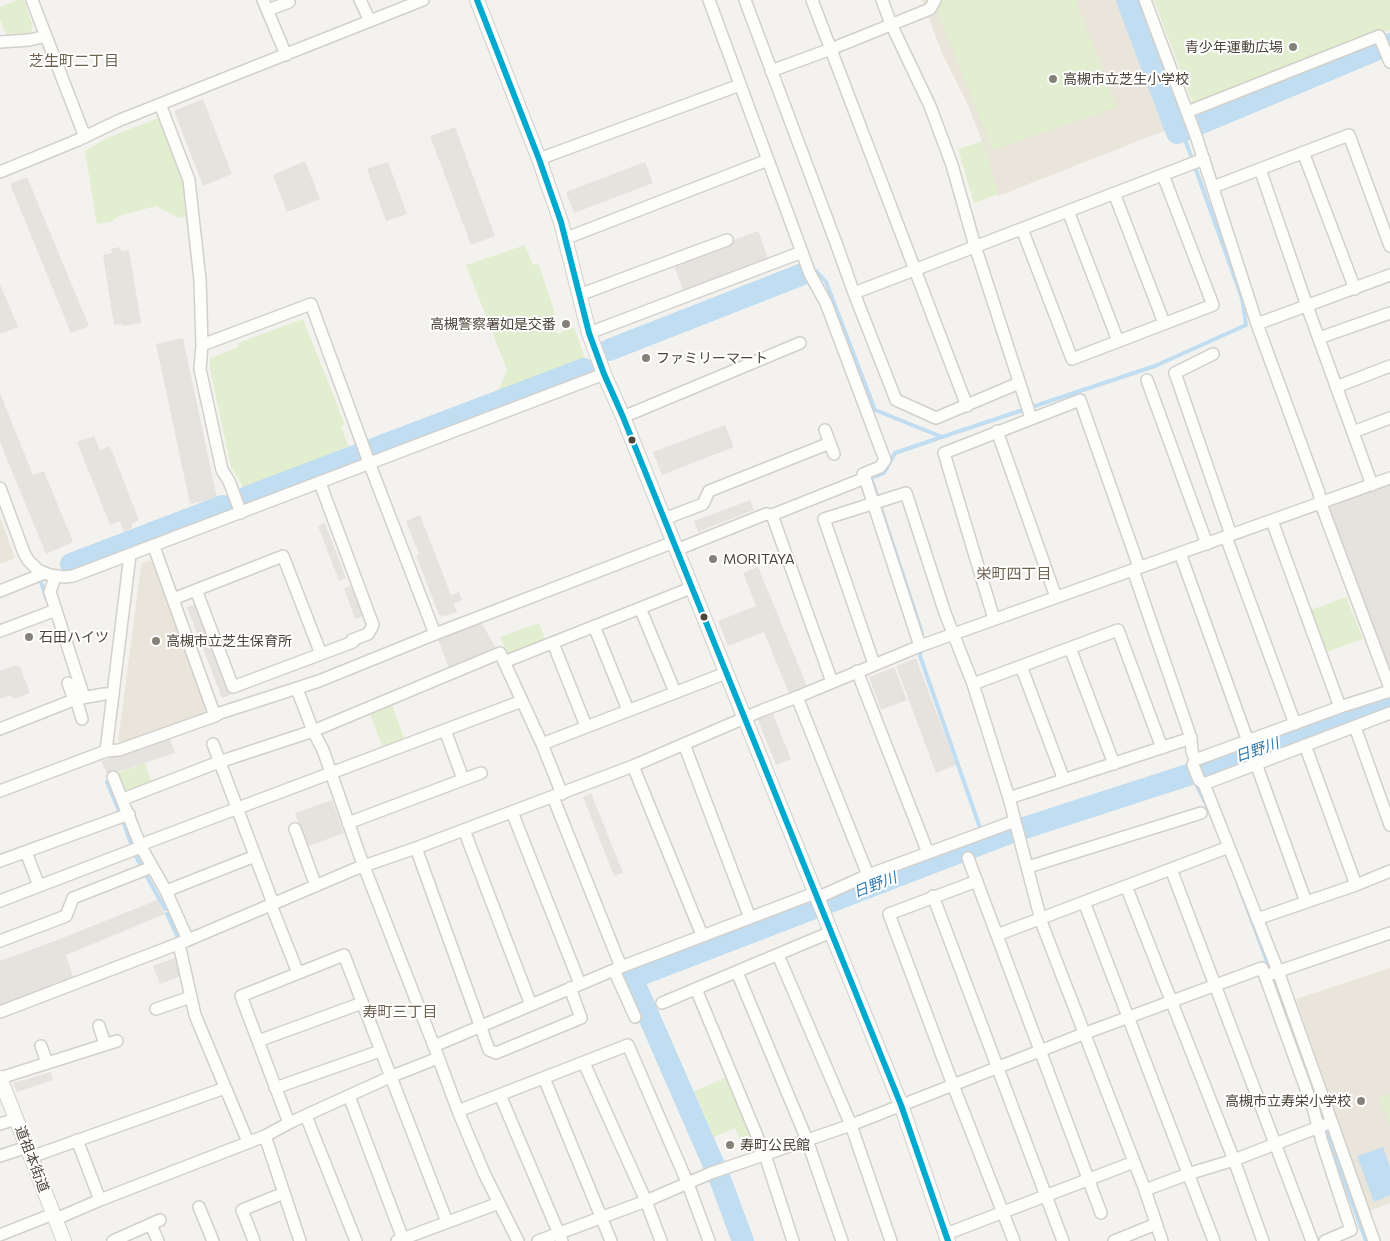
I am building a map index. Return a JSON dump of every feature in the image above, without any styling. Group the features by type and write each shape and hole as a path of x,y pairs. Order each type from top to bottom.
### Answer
{"street":[{"path":"32,0 85,137"},
{"path":"286,55 266,5 289,2 288,0"},
{"path":"360,0 370,21"},
{"path":"0,172 85,137 120,120 423,0"},
{"path":"477,0 539,159 561,222 589,333 604,374 901,1105 947,1238 1002,1213 1134,1162"},
{"path":"709,0 810,274 826,303 885,460 880,467 863,474 874,502 920,646"},
{"path":"745,0 854,293 896,400 936,418 1019,383"},
{"path":"812,0 967,406"},
{"path":"882,0 891,24 930,106 952,165 975,246 1031,418"},
{"path":"772,71 831,50 930,9 935,0"},
{"path":"1145,0 1204,159 1257,324 1390,690 1195,760"},
{"path":"0,42 29,40 46,36"},
{"path":"1188,116 1379,36 1389,59"},
{"path":"539,159 740,85"},
{"path":"160,104 189,180 200,280 202,344 200,369 222,470 229,481 242,513"},
{"path":"1213,187 1349,135 1390,246"},
{"path":"1303,152 1355,288"},
{"path":"854,293 1204,159"},
{"path":"564,239 768,160"},
{"path":"1260,169 1372,485"},
{"path":"1022,229 1072,359 1213,305 1163,175"},
{"path":"1114,193 1164,323"},
{"path":"1068,211 1118,341"},
{"path":"579,295 727,240"},
{"path":"589,333 802,252"},
{"path":"1257,324 1390,275"},
{"path":"202,344 311,304 435,634"},
{"path":"1319,338 1390,313"},
{"path":"623,417 800,343"},
{"path":"1213,354 1174,372 1228,536 1295,724"},
{"path":"1336,387 1390,366"},
{"path":"0,591 50,575 73,576 154,547 320,483 367,455 604,374"},
{"path":"1147,380 1207,544"},
{"path":"994,619 944,453 1080,400 1190,738 1195,760 1193,765 1199,780 1204,784 1278,971 1374,1241"},
{"path":"1353,432 1390,418"},
{"path":"664,519 703,504 709,491 749,475 832,449 825,430"},
{"path":"998,431 1056,597"},
{"path":"749,475 753,487"},
{"path":"0,791 106,751 119,750 220,713 298,688 435,634 675,546 766,514 772,515 865,478"},
{"path":"0,1012 183,942 365,866 633,766 762,710 920,646 1390,478"},
{"path":"196,590 233,687 353,642 352,640 368,634 373,625 320,483"},
{"path":"0,488 24,554 33,565 50,575"},
{"path":"874,664 824,519 906,493 945,613 973,684 1009,798 1040,918 1083,1034 1145,1190 1162,1241"},
{"path":"772,515 832,682"},
{"path":"1272,521 1340,707"},
{"path":"154,547 215,716"},
{"path":"1180,553 1306,902"},
{"path":"106,751 130,555"},
{"path":"173,599 283,556 321,654"},
{"path":"50,575 50,592 82,719"},
{"path":"504,662 691,588"},
{"path":"640,608 674,692"},
{"path":"0,631 56,610"},
{"path":"594,626 628,710"},
{"path":"973,684 1118,630 1162,748"},
{"path":"553,643 586,726"},
{"path":"1070,648 1114,764"},
{"path":"123,800 219,762 313,731 500,653 542,744 635,1017"},
{"path":"1021,666 1064,780"},
{"path":"857,671 928,853"},
{"path":"542,744 726,673"},
{"path":"68,682 78,699"},
{"path":"298,688 313,731 323,750 348,822 458,1112 484,1173 518,1241"},
{"path":"0,729 78,699 113,694"},
{"path":"797,697 868,874"},
{"path":"0,901 522,701"},
{"path":"1204,784 1390,714"},
{"path":"1356,727 1390,825"},
{"path":"445,730 463,780"},
{"path":"1009,798 1190,738"},
{"path":"213,744 271,898 271,905 298,973"},
{"path":"684,744 750,918"},
{"path":"1304,745 1356,885"},
{"path":"633,766 702,936"},
{"path":"348,822 481,773"},
{"path":"113,777 141,846 166,891 183,942 195,1015 248,1142"},
{"path":"416,848 489,1050 496,1053 581,1018 575,986 512,812"},
{"path":"0,861 129,814"},
{"path":"1028,867 1201,814"},
{"path":"434,1046 617,968 750,918 816,896 868,874 1015,820"},
{"path":"295,828 316,886"},
{"path":"464,830 532,1004"},
{"path":"997,935 1229,847"},
{"path":"26,852 39,886"},
{"path":"166,891 255,856"},
{"path":"968,858 1101,1213"},
{"path":"0,941 66,916 73,898 152,868"},
{"path":"1171,869 1312,1241"},
{"path":"1258,919 1356,885 1390,871"},
{"path":"977,881 889,914 1014,1241"},
{"path":"1126,886 1170,1002 1234,1160 1263,1241"},
{"path":"933,896 1064,1241"},
{"path":"1084,902 1214,1241"},
{"path":"662,1003 831,932"},
{"path":"1266,976 1390,933"},
{"path":"289,1123 240,996 344,955 447,1222"},
{"path":"778,955 851,1125 891,1241"},
{"path":"538,1241 560,1237 602,1217 646,1201 711,1173 851,1125 1041,1050 1262,968 1314,1111 1352,1230 1325,1241"},
{"path":"738,972 807,1140 842,1241"},
{"path":"696,989 765,1155 793,1241"},
{"path":"156,1009 191,997"},
{"path":"258,1042 362,1003"},
{"path":"99,1026 105,1044"},
{"path":"0,1078 117,1041"},
{"path":"41,1046 47,1063"},
{"path":"458,1112 628,1046 688,1184 709,1241"},
{"path":"276,1088 380,1050"},
{"path":"8,1236 265,1136 289,1123 438,1058"},
{"path":"584,1063 646,1201 660,1241"},
{"name":"道祖本街道","path":"0,1078 64,1241"},
{"path":"544,1078 611,1241"},
{"path":"0,1156 29,1152 77,1140 225,1088"},
{"path":"500,1095 560,1237"},
{"path":"349,1096 400,1240 499,1203"},
{"path":"306,1116 356,1241"},
{"path":"0,1124 16,1119"},
{"path":"1145,1190 1234,1160 1332,1122"},
{"path":"265,1136 299,1241"},
{"path":"77,1140 100,1200"},
{"path":"254,1241 242,1210 284,1193"},
{"path":"200,1207 213,1241"},
{"path":"113,1241 156,1222 158,1241"},
{"path":"1116,1241 1156,1224"}],"shaded area":[{"name":"高槻市立芝生小学校","path":"922,0 1119,0 1169,129 998,196 982,141 968,105 942,53"},
{"path":"203,99 232,174 203,186 174,111"},
{"path":"455,127 495,236 471,245 430,136"},
{"path":"305,161 320,199 287,212 273,175"},
{"path":"388,162 407,214 386,221 367,169"},
{"path":"645,162 653,183 574,213 566,192"},
{"path":"27,177 89,326 71,333 10,184"},
{"path":"758,231 769,261 684,293 673,263"},
{"path":"120,247 121,251 129,250 141,323 123,326 122,324 114,325 103,255 112,253 111,249"},
{"path":"0,284 18,327 0,334"},
{"path":"183,338 217,498 190,504 156,344"},
{"path":"0,393 33,475 44,471 73,542 46,554 0,442"},
{"path":"725,425 734,447 662,475 653,452"},
{"path":"94,436 100,450 110,446 139,520 131,524 132,528 124,532 120,521 110,525 77,442"},
{"path":"1390,478 1390,672 1321,504"},
{"path":"750,500 754,510 698,532 694,521"},
{"path":"420,515 451,595 459,592 462,600 454,604 457,612 446,616 439,615 416,555 419,554 406,521"},
{"path":"0,517 15,558 0,564"},
{"path":"325,523 346,578 339,581 318,526"},
{"name":"高槻市立芝生保育所","path":"143,562 153,562 208,715 121,745 118,741 141,567"},
{"path":"758,567 807,686 789,693 764,632 728,646 718,621 756,606 743,573"},
{"path":"351,586 363,616 355,619 344,588"},
{"path":"195,604 230,695 222,698 187,607"},
{"path":"481,622 497,650 449,669 438,639"},
{"path":"916,658 956,765 936,773 896,666"},
{"path":"16,665 20,667 30,693 14,699 8,696 0,699 0,671"},
{"path":"894,667 907,700 881,710 869,677"},
{"path":"773,714 791,759 776,765 758,720"},
{"path":"169,737 175,753 108,775 101,761"},
{"path":"591,793 623,873 614,876 583,797"},
{"path":"332,800 344,833 306,847 295,813"},
{"path":"157,900 165,914 66,955 74,980 0,1006 0,961"},
{"path":"177,957 181,976 160,984 153,966"},
{"name":"高槻市立寿栄小学校","path":"1390,968 1390,1203 1369,1211 1296,999"},
{"path":"51,1072 53,1080 17,1092 13,1083"}],"green space":[{"path":"17,0 24,0 33,26 31,32 28,33 6,34 0,20 0,7"},
{"path":"943,0 1075,0 1117,107 993,150 934,3"},
{"path":"1154,0 1390,0 1390,30 1193,104"},
{"path":"158,118 183,183 186,217 179,218 156,206 119,216 111,222 97,224 85,151 107,138"},
{"path":"982,141 998,194 974,203 958,149"},
{"path":"525,245 533,265 538,263 554,310 557,334 574,327 586,361 584,365 501,397 498,391 507,370 466,265"},
{"path":"303,319 345,425 341,426 351,454 245,495 241,483 231,467 210,369 210,358 239,347 238,343"},
{"path":"1346,597 1363,639 1323,653 1308,611"},
{"path":"539,623 546,641 512,655 507,652 500,637"},
{"path":"391,702 404,738 382,746 369,711"},
{"path":"145,763 152,783 130,791 125,789 117,773"},
{"path":"725,1078 728,1080 758,1148 754,1153 751,1147 744,1150 735,1128 714,1137 694,1091"},
{"path":"1390,1094 1390,1126 1379,1097"}],"water":[{"path":"1383,1147 1390,1167 1390,1195 1374,1202 1357,1156"}],"waterway":[{"path":"1127,0 1177,133 1390,44"},
{"path":"803,274 813,270 816,271 826,282 875,410 942,437 1155,366 1246,325 1242,298 1182,131"},
{"path":"609,350 803,274"},
{"path":"247,497 584,369"},
{"path":"922,638 922,633 871,478 884,473 895,453 942,437"},
{"path":"71,564 223,506"},
{"path":"40,579 46,598"},
{"path":"921,648 920,656 985,842"},
{"name":"日野川","path":"743,1241 720,1179 632,978 1012,832 1191,774 1390,705"},
{"path":"107,782 119,811"},
{"path":"1195,782 1209,810"},
{"path":"123,821 132,846"},
{"path":"136,856 141,866"},
{"path":"146,875 165,909"},
{"path":"1237,881 1302,1063"},
{"path":"167,914 177,936"},
{"path":"1324,1126 1366,1241"}],"transit line":[{"path":"477,0 539,159 561,222 589,333 604,374 901,1105 948,1241"}],"place":[{"name":"青少年運動広場","path":"1293,47"},
{"name":"高槻市立芝生小学校","path":"1053,79"},
{"name":"高槻警察署如是交番","path":"566,324"},
{"name":"ファミリーマート","path":"646,358"},
{"name":"MORITAYA","path":"713,559"},
{"name":"石田ハイツ","path":"29,637"},
{"name":"高槻市立芝生保育所","path":"156,641"},
{"name":"高槻市立寿栄小学校","path":"1361,1101"},
{"name":"寿町公民館","path":"730,1145"}],"district":[{"name":"芝生町二丁目","path":"74,61"},
{"name":"栄町四丁目","path":"1014,574"},
{"name":"寿町三丁目","path":"400,1012"}]}
